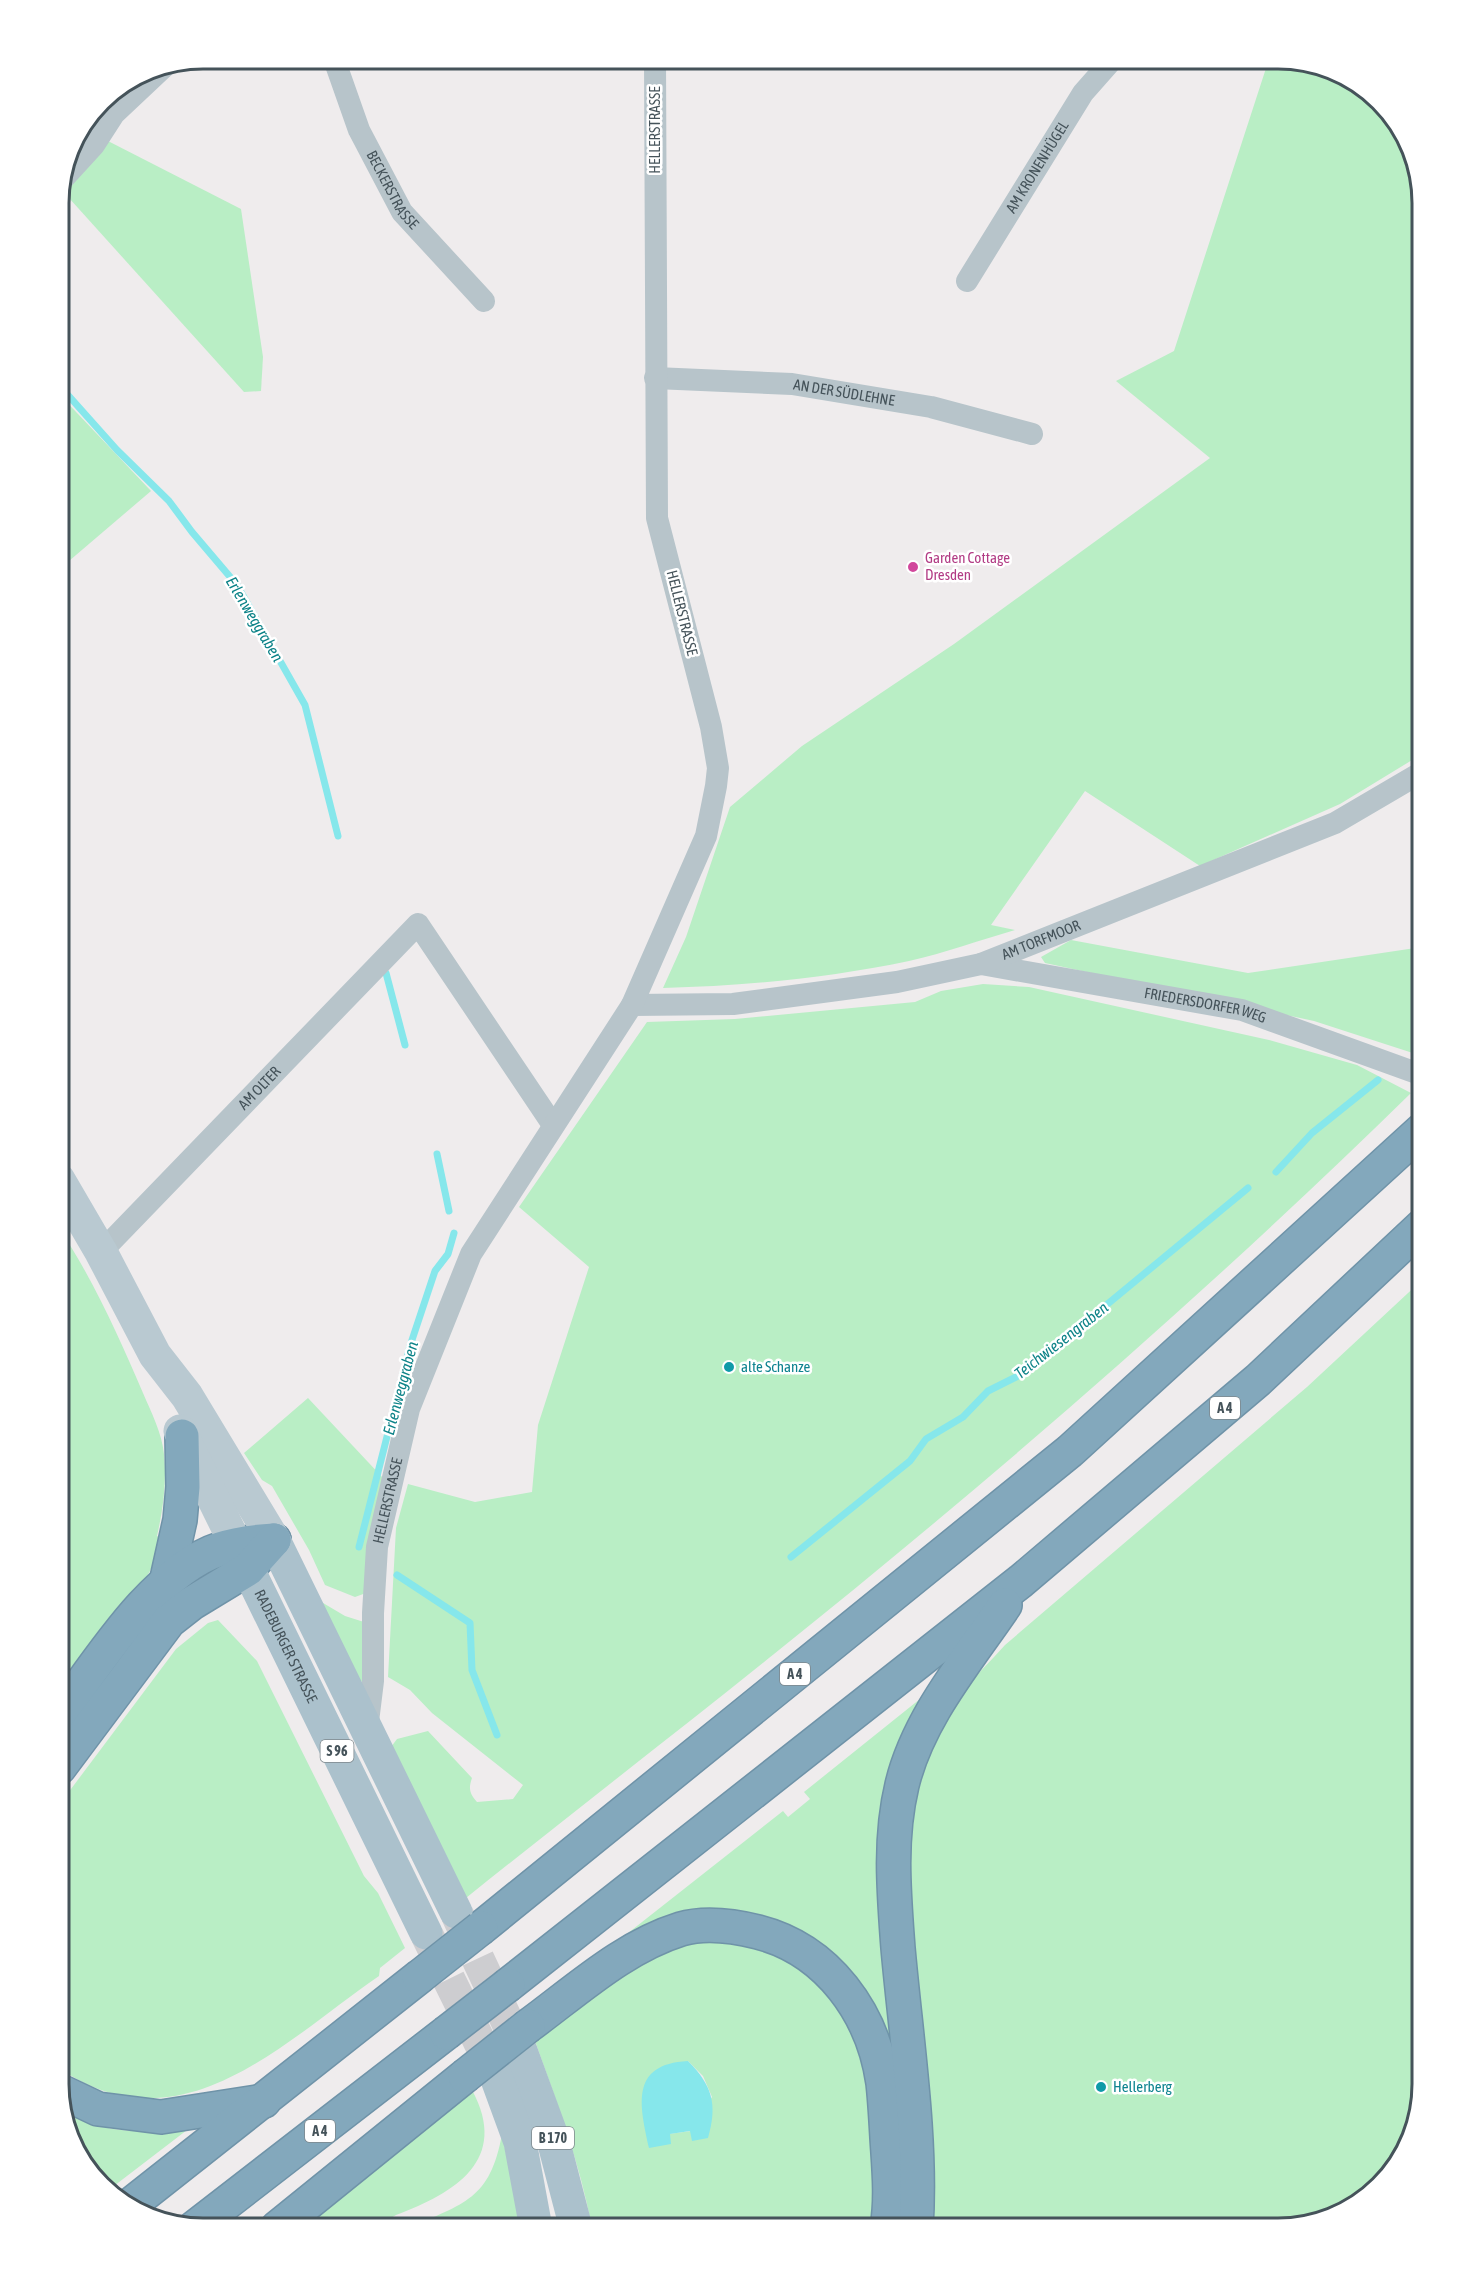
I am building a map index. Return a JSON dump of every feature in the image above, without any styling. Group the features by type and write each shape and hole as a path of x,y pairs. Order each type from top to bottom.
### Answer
{"highway":[{"name":"A 4","path":"137,2200 266,2101 419,1977 468,1920 1077,1444 1412,1139"},
{"name":"A 4","path":"207,2218 508,1985 1021,1581 1258,1380 1412,1235"},
{"path":"166,1583 180,1520 183,1487 182,1436"},
{"path":"69,1753 169,1621 192,1603 241,1557 274,1540"},
{"path":"69,1701 129,1623 166,1583 202,1557 241,1557"},
{"path":"916,2218 914,2132 894,1893 893,1851 896,1817 902,1784 927,1721 1021,1581"},
{"path":"290,2218 480,2074 625,1955 683,1928 712,1925 744,1928 773,1936 800,1948 831,1973 857,2005 873,2044 883,2082 891,2203 889,2218"},
{"path":"70,2096 98,2109 161,2117 266,2101"}],"main road":[{"name":"RADEBURGER STRASSE","path":"69,1197 156,1355 187,1396 274,1540 367,1733 468,1920"},
{"name":"RADEBURGER STRASSE","path":"156,1355 169,1404 182,1436 426,1934"},
{"name":"B 170","path":"524,2038 573,2218"},
{"name":"B 170","path":"480,2074 520,2142 534,2218"}],"street":[{"name":"BECKERSTRASSE","path":"338,69 359,130 402,212 484,301"},
{"name":"HELLERSTRASSE","path":"367,1733 373,1681 373,1613 381,1522 409,1409 471,1254 632,1005 706,836 718,768 711,728 657,518 654,378 654,69"},
{"name":"AM KRONENHÜGEL","path":"967,280 1083,93 1104,69"},
{"path":"75,166 94,146 114,114 150,80"},
{"name":"AN DER SÜDLEHNE","path":"654,378 792,384 931,407 1032,434"},
{"name":"AM TORFMOOR","path":"632,1005 733,1004 897,982 981,964 1335,823 1412,778"},
{"name":"AM OLTER","path":"101,1252 418,924 553,1125"},
{"name":"FRIEDERSDORFER WEG","path":"981,964 1242,1010 1412,1071"}],"green space":[{"path":"1266,69 1286,69 1321,76 1337,83 1366,102 1379,115 1398,144 1411,186 1412,760 1340,804 1200,866 1085,791 991,925 1015,930 922,958 879,967 756,983 663,988 686,937 730,807 802,746 954,644 1210,458 1116,381 1174,351"},
{"path":"106,140 241,209 263,357 261,391 244,392 69,198 73,175"},
{"path":"69,405 151,491 69,561"},
{"path":"1071,940 1248,973 1412,948 1412,1053 1314,1021 1045,963 1041,957"},
{"path":"983,984 1029,987 1269,1040 1357,1065 1411,1093 1335,1167 1179,1311 938,1520 774,1654 466,1898 391,1747 397,1739 428,1731 472,1778 470,1791 477,1802 513,1799 523,1785 432,1713 410,1690 388,1677 396,1528 408,1484 475,1502 532,1492 538,1425 589,1267 519,1207 647,1022 735,1019 915,1002 941,991"},
{"path":"69,1244 83,1267 125,1351 159,1430 163,1446 165,1485 157,1536 164,1540 144,1582 69,1683"},
{"path":"1412,1289 1412,2084 1411,2101 1402,2135 1384,2165 1366,2185 1329,2208 1295,2217 928,2218 906,1875 914,1801 927,1754 937,1732 964,1689 1005,1645 1307,1387"},
{"path":"308,1398 383,1478 366,1593 355,1597 325,1585 309,1550 272,1486 262,1480 244,1453"},
{"path":"318,1600 345,1616 364,1622 363,1680 360,1683"},
{"path":"218,1620 257,1661 364,1876 378,1893 405,1948 380,1968 379,1976 306,2030 228,2078 188,2093 147,2098 104,2091 69,2073 69,1792 176,1649 208,1623"},
{"path":"920,1699 901,1737 892,1766 895,2091 882,2032 766,1922 609,1948 783,1811 788,1817 810,1799 804,1792"},
{"path":"711,1938 777,1952 837,1997 867,2057 877,2218 590,2218 560,2110 535,2041 653,1951","holes":["688,2061 703,2076 712,2097 691,2131 669,2134"]},
{"path":"472,2090 482,2115 484,2136 480,2155 470,2170 456,2184 438,2196 391,2218 311,2218"},
{"path":"73,2116 93,2124 123,2130 154,2131 184,2127 187,2130 115,2185 92,2158 83,2143"},
{"path":"502,2134 519,2218 432,2218 472,2196 482,2186 497,2156"}],"water":[{"path":"688,2061 703,2078 711,2096 712,2115 708,2138 692,2141 690,2131 670,2134 671,2144 649,2148 642,2103 647,2079 656,2070 669,2064"}],"waterway":[{"name":"Erlenweggraben","path":"69,396 117,450 169,501 237,585 305,705 338,836"},
{"name":"Erlenweggraben","path":"386,973 405,1045"},
{"name":"Teichwiesengraben","path":"1276,1172 1312,1133 1378,1080"},
{"name":"Erlenweggraben","path":"437,1154 449,1211"},
{"name":"Teichwiesengraben","path":"791,1557 910,1461 926,1439 963,1417 988,1391 1024,1373 1248,1188"},
{"name":"Erlenweggraben","path":"359,1547 410,1346 435,1271 448,1254 454,1233"},
{"name":"Erlenweggraben","path":"397,1575 470,1623 472,1670 497,1735"}],"tunnel":[{"path":"457,1914 521,2051"},
{"path":"427,1935 494,2071"}],"place":[{"name":"Garden Cottage Dresden","path":"913,567"},
{"name":"alte Schanze","path":"729,1367"},
{"name":"Hellerberg","path":"1101,2087"}]}
